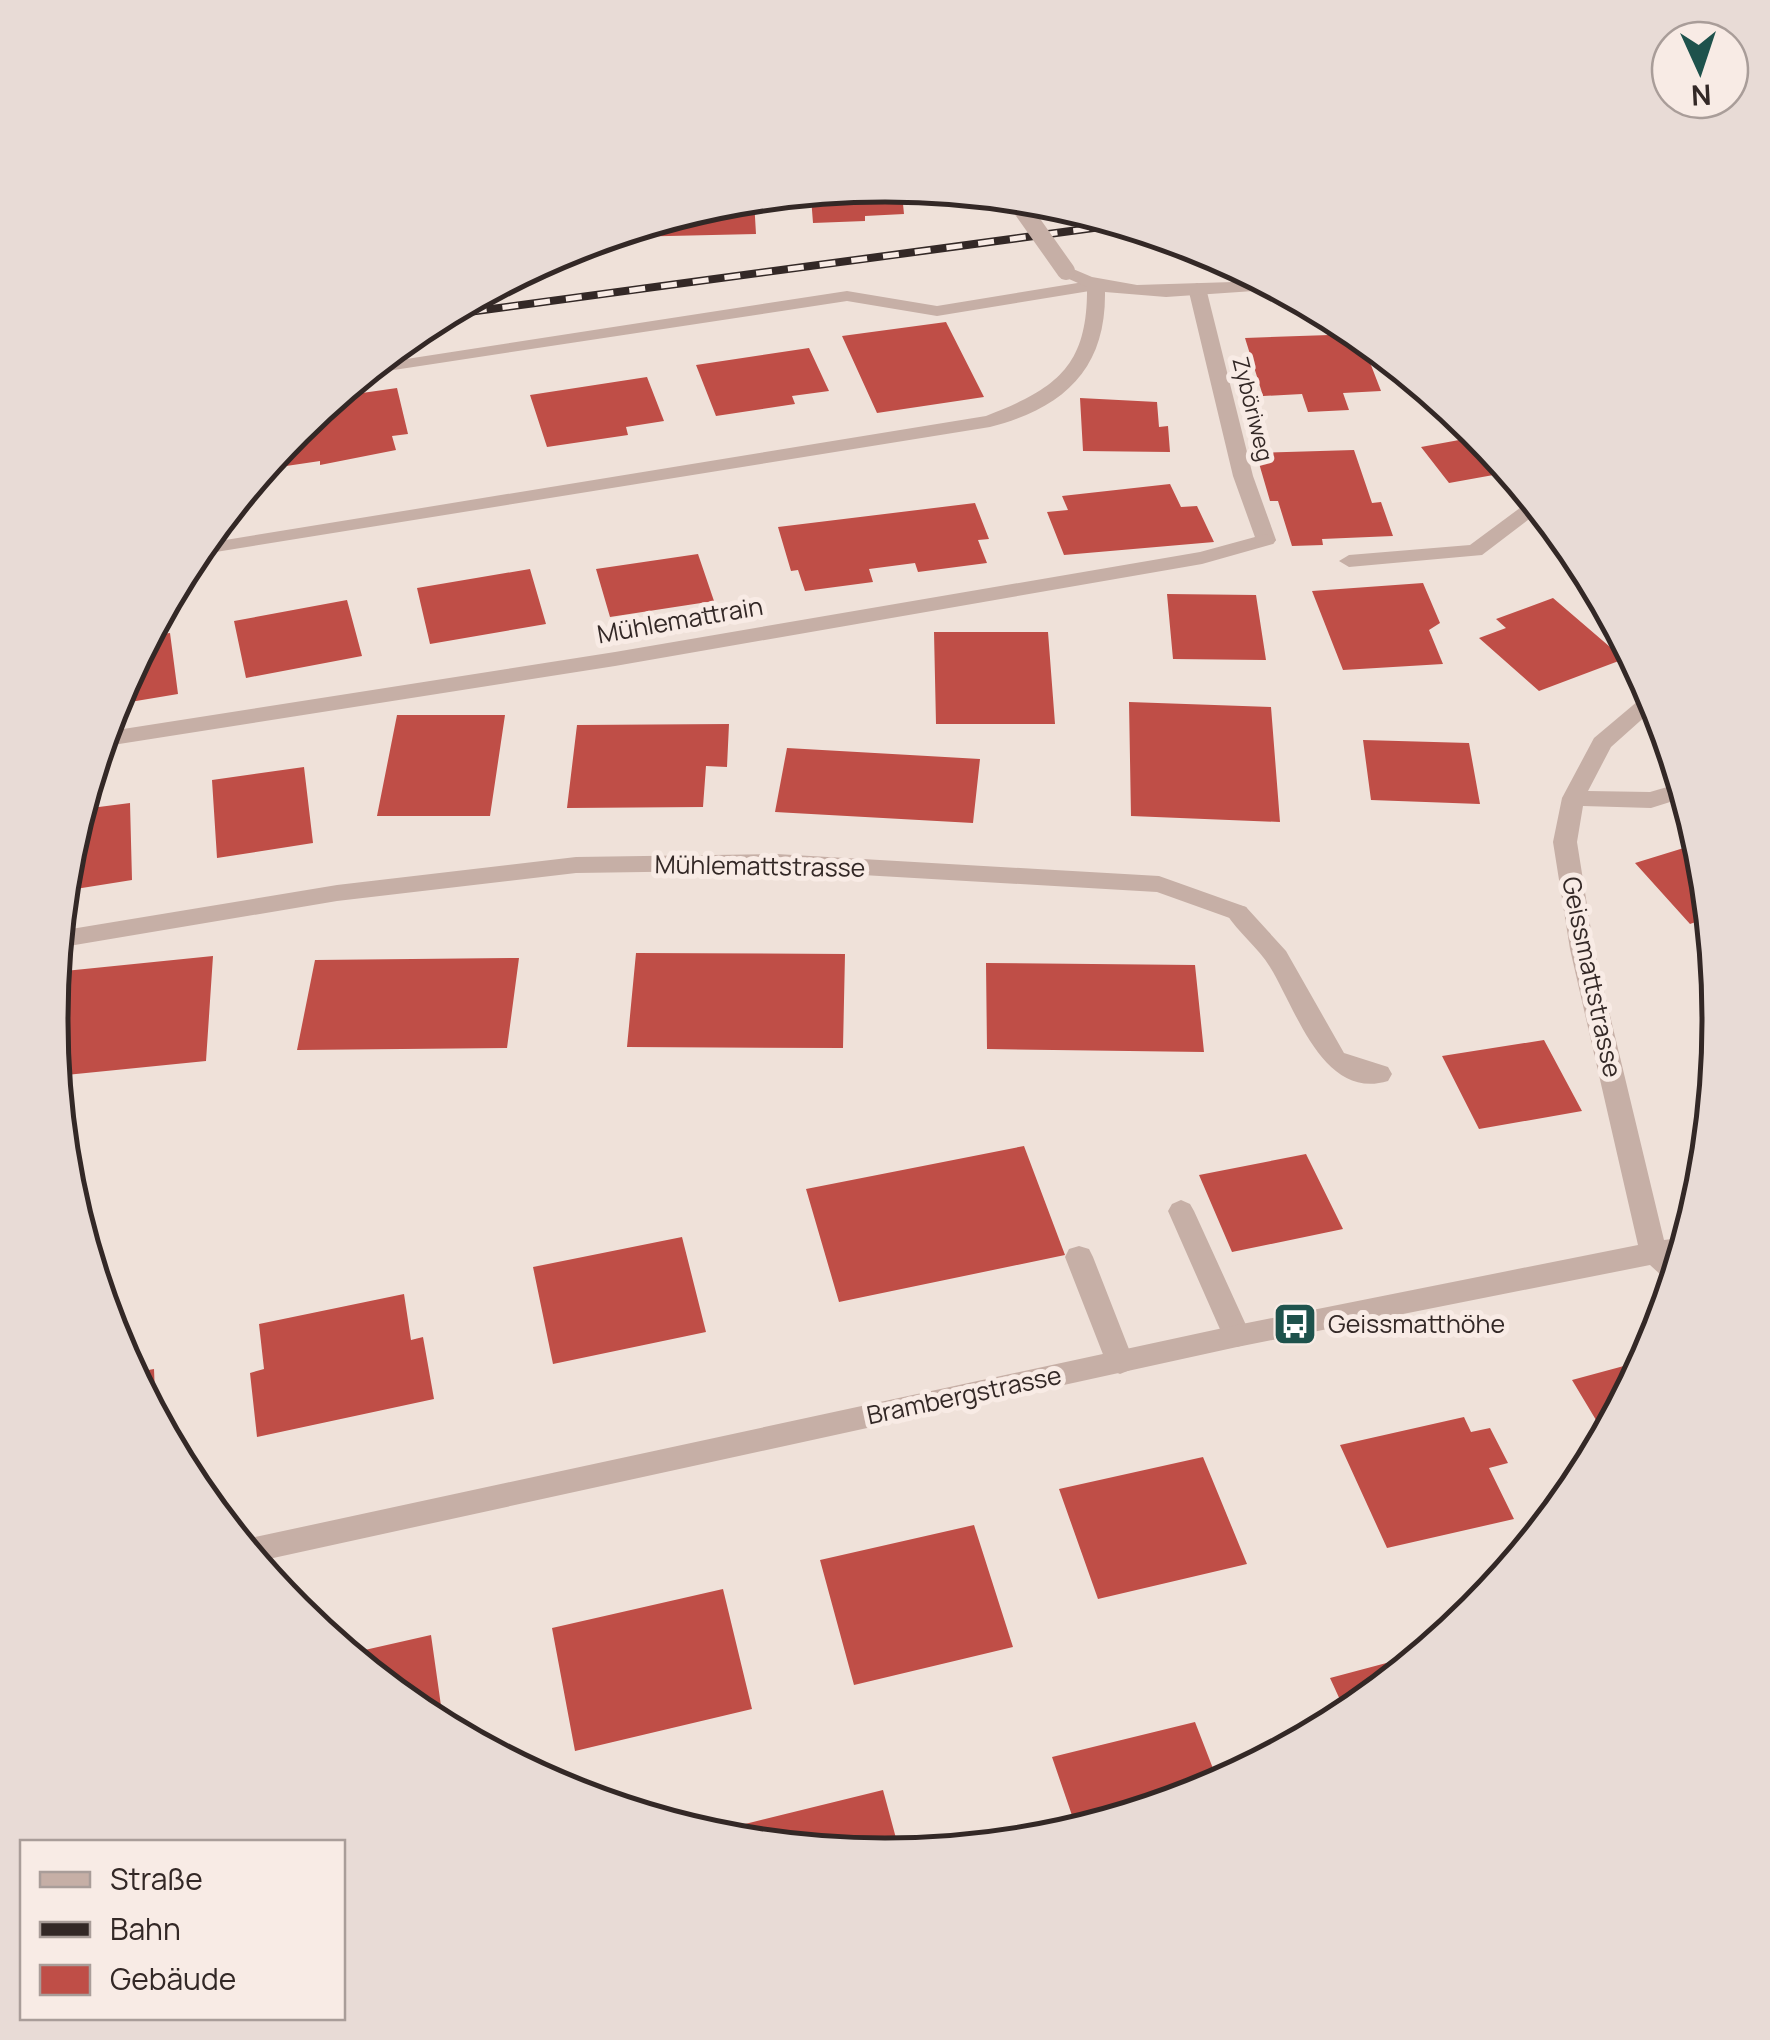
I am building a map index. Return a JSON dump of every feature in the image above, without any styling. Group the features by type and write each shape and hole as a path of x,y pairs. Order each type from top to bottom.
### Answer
{"street":[{"path":"1026,215 1066,271 1096,285"},
{"path":"218,547 990,420 1032,404 1076,376 1094,319 1096,285"},
{"path":"393,367 847,296 937,310 1096,285 1246,287"},
{"name":"Zyböriweg","path":"1197,288 1243,476 1266,540"},
{"path":"1349,560 1475,551 1526,512"},
{"name":"Mühlemattrain","path":"118,737 616,660 1202,558 1266,540"},
{"name":"Geissmattstrasse","path":"1640,708 1602,743 1573,798 1565,842 1582,949 1653,1250 1665,1264"},
{"path":"1573,798 1651,800 1671,794"},
{"name":"Mühlemattstrasse","path":"72,938 337,892 576,865 776,862 1159,884 1238,912 1278,956 1335,1060 1348,1068 1378,1074"},
{"path":"1181,1211 1237,1336"},
{"name":"Brambergstrasse","path":"261,1548 1237,1336 1670,1248"},
{"path":"1079,1257 1120,1362"}],"building":[{"path":"903,203 904,214 865,216 865,221 813,223 812,206"},
{"path":"755,213 756,234 653,236"},
{"path":"946,322 984,397 877,413 842,336"},
{"path":"1331,335 1370,362 1381,391 1343,393 1349,410 1308,412 1302,394 1263,396 1245,338"},
{"path":"809,348 829,391 792,396 795,404 716,416 696,365"},
{"path":"647,377 664,421 626,427 628,435 547,447 530,395"},
{"path":"397,388 408,434 392,436 396,450 320,465 320,461 284,466 307,442 360,393"},
{"path":"1080,398 1157,402 1159,427 1168,426 1170,452 1083,451"},
{"path":"1461,440 1494,475 1449,483 1421,447"},
{"path":"1354,450 1372,503 1381,502 1393,536 1322,539 1323,545 1292,546 1278,501 1270,501 1256,453"},
{"path":"1170,484 1181,507 1197,506 1214,542 1064,555 1047,512 1068,510 1062,496"},
{"path":"975,503 989,539 978,540 987,563 918,572 915,563 869,569 873,582 805,591 798,570 791,571 778,527"},
{"path":"698,554 714,601 610,617 596,569"},
{"path":"530,569 546,624 430,644 417,588"},
{"path":"1423,583 1440,623 1429,630 1443,664 1343,670 1312,591"},
{"path":"1167,594 1256,595 1266,660 1173,659"},
{"path":"1553,598 1614,650 1619,661 1539,691 1479,638 1506,628 1496,619"},
{"path":"347,600 362,656 246,678 234,621"},
{"path":"934,632 1048,632 1055,724 936,724"},
{"path":"170,633 178,694 132,702 152,658 165,634"},
{"path":"1129,702 1271,707 1280,822 1131,816"},
{"path":"397,715 505,715 490,816 377,816"},
{"path":"729,724 727,767 706,766 703,807 567,808 577,725"},
{"path":"1363,740 1469,743 1480,804 1371,800"},
{"path":"787,748 980,759 973,823 775,812"},
{"path":"304,767 313,843 217,858 212,780"},
{"path":"130,803 132,880 78,889 95,807"},
{"path":"1684,848 1697,922 1690,924 1635,863"},
{"path":"636,953 845,954 843,1048 627,1047"},
{"path":"213,956 206,1061 69,1075 69,971"},
{"path":"519,958 507,1048 297,1050 315,960"},
{"path":"986,963 1195,965 1204,1052 987,1049"},
{"path":"1544,1040 1582,1111 1479,1129 1442,1056"},
{"path":"1024,1146 1065,1255 839,1302 806,1189"},
{"path":"1306,1154 1343,1229 1232,1252 1199,1175"},
{"path":"682,1237 706,1332 553,1364 533,1267"},
{"path":"404,1294 411,1340 423,1337 434,1399 257,1437 250,1373 264,1369 259,1324"},
{"path":"1625,1366 1597,1422 1572,1380"},
{"path":"154,1369 155,1387 152,1382 147,1370"},
{"path":"1464,1417 1471,1432 1490,1428 1508,1463 1489,1468 1514,1519 1387,1548 1340,1445"},
{"path":"1203,1457 1247,1564 1098,1599 1059,1489"},
{"path":"974,1525 1013,1647 854,1685 820,1560"},
{"path":"723,1589 752,1709 575,1751 552,1628"},
{"path":"431,1635 441,1706 387,1669 364,1650"},
{"path":"1392,1661 1340,1699 1330,1678"},
{"path":"1195,1722 1213,1768 1148,1794 1072,1816 1052,1757"},
{"path":"883,1790 896,1838 832,1836 742,1825"}],"railway":[{"path":"478,311 1090,228"}],"place":[{"name":"Geissmatthöhe","path":"1295,1324"}]}
